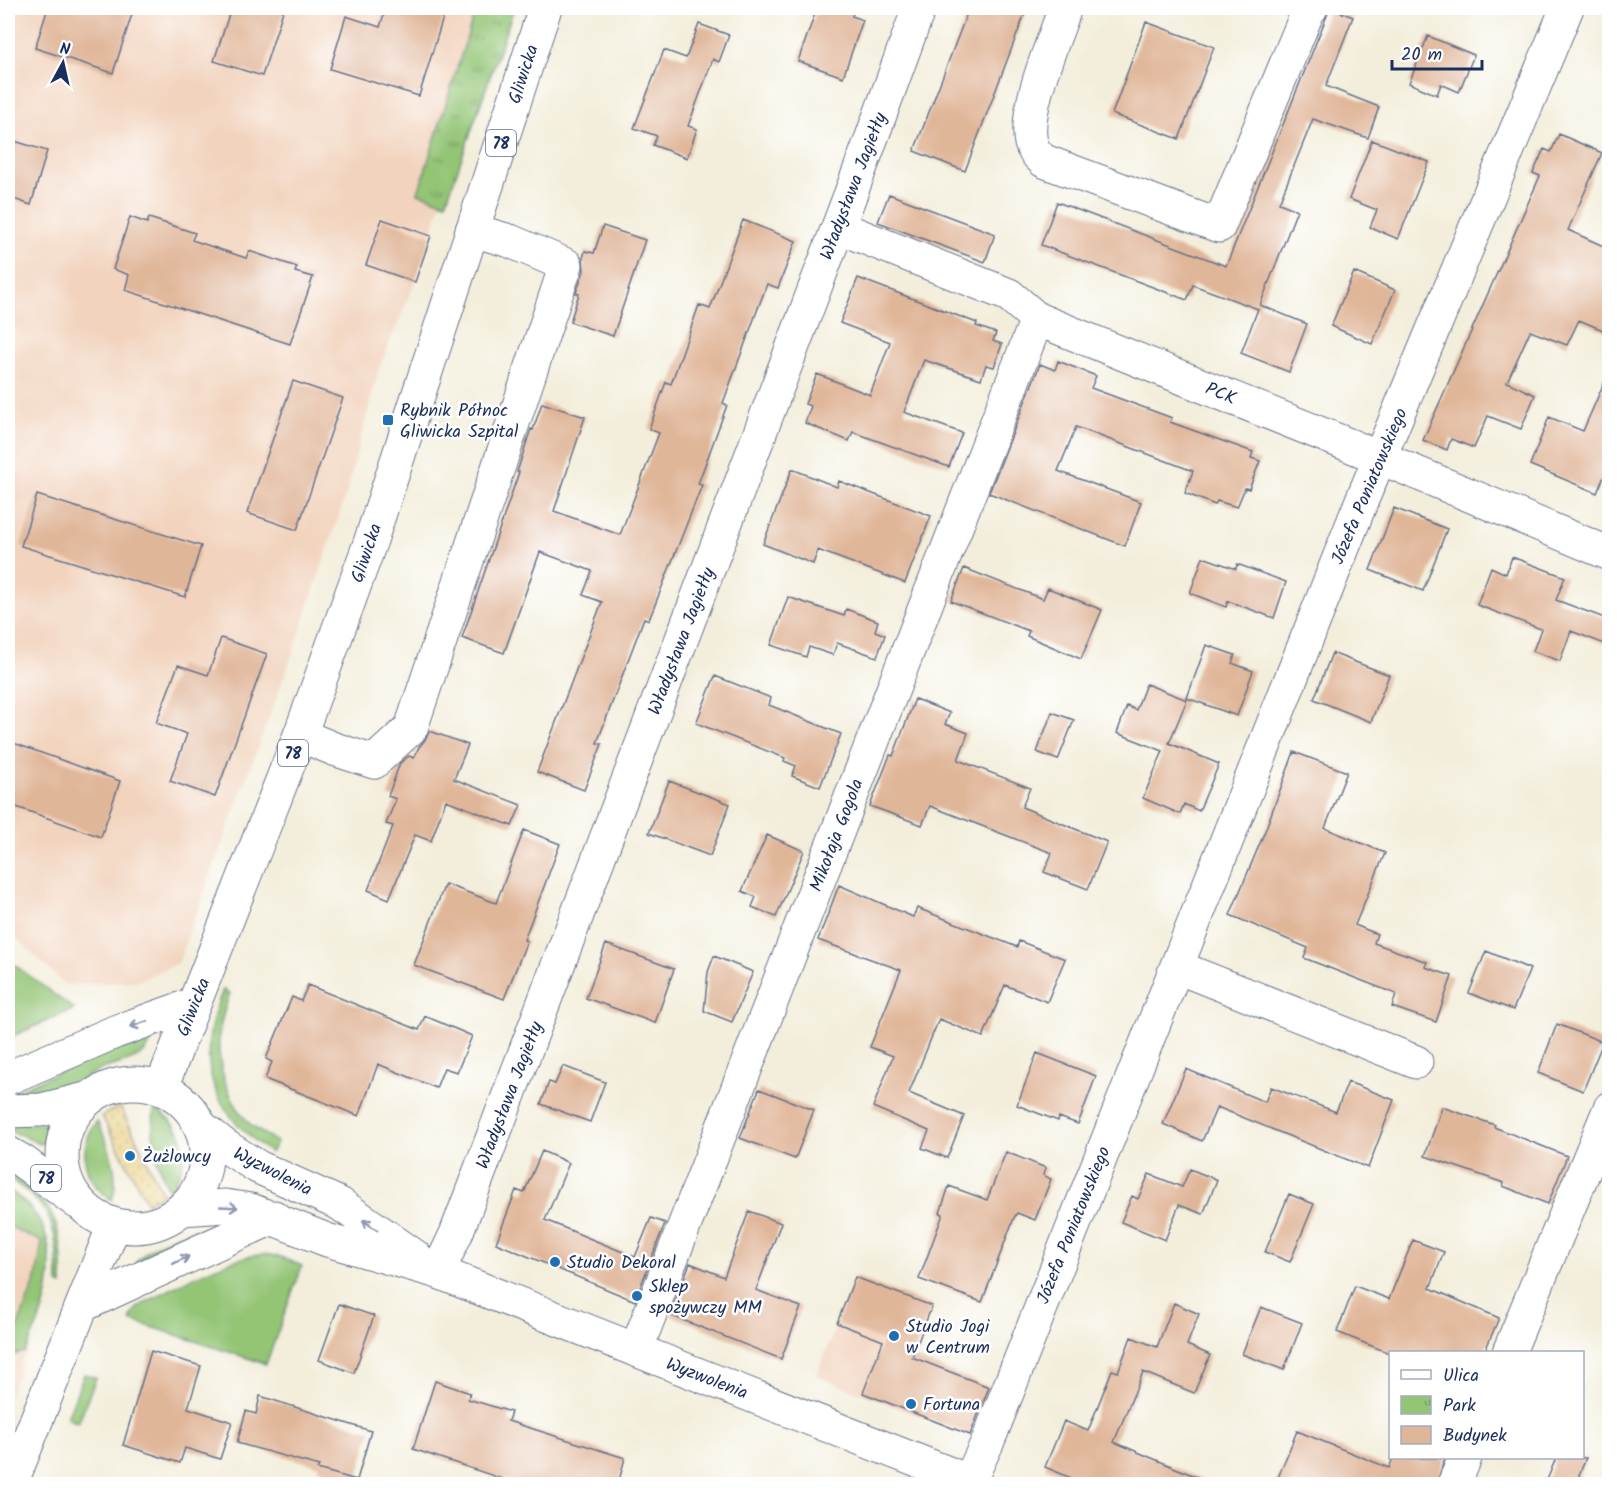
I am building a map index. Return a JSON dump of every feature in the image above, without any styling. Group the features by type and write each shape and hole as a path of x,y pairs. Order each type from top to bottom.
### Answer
{"street":[{"name":"Gliwicka","path":"161,1089 300,735 377,520 545,8"},
{"name":"Władysława Jagiełły","path":"438,1272 456,1234 919,8"},
{"path":"1065,8 1034,97 1030,130 1031,143 1036,154 1044,161 1219,226 1311,8"},
{"name":"Józefa Poniatowskiego","path":"972,1483 1357,511 1567,8"},
{"name":"PCK","path":"838,227 1009,295 1036,319 1381,458 1610,554"},
{"path":"300,735 334,750 374,762 411,728 566,265 510,241 472,230"},
{"name":"Mikołaja Gogola","path":"636,1350 1036,319"},
{"path":"1177,967 1416,1062"},
{"path":"8,1078 115,1032 194,1004"},
{"name":"78","path":"8,1153 92,1214 114,1225 130,1228 147,1226 169,1218 182,1209 198,1190 206,1167 205,1142 200,1126 184,1103 161,1089 139,1083 110,1087 82,1105 65,1134 62,1156 65,1177 75,1198 82,1206"},
{"name":"78","path":"8,1112 41,1110 90,1098"},
{"path":"1510,1351 1607,1124"},
{"name":"Wyzwolenia","path":"200,1126 225,1146 258,1167 340,1204 438,1272"},
{"name":"Wyzwolenia","path":"182,1209 225,1206 251,1210 274,1217 327,1240 438,1272 972,1483"},
{"path":"83,1305 274,1217"},
{"path":"11,1485 114,1225"},
{"path":"1454,1485 1465,1459"}],"shaded area":[{"path":"8,8 506,8 415,282 379,368 347,491 294,650 178,963 138,981 65,985 8,930"},
{"path":"8,1189 38,1218 46,1235 49,1272 44,1308 9,1395 8,1395"},
{"path":"855,1277 932,1306 912,1359 948,1374 930,1420 816,1376"}],"green space":[{"path":"476,8 514,8 446,203 418,193"},
{"path":"8,960 74,1009 8,1038"},
{"path":"223,990 230,993 219,1041 224,1080 242,1115 253,1127 277,1142 271,1153 250,1137 233,1119 212,1082 209,1039"},
{"path":"147,1038 151,1041 148,1048 137,1058 100,1070 71,1085 45,1092 8,1094 115,1049"},
{"path":"154,1108 174,1125 183,1145 182,1167 169,1191 155,1151"},
{"path":"97,1121 112,1159 115,1180 112,1200 94,1184 86,1164 86,1143"},
{"path":"8,1124 45,1124 47,1127 44,1143 40,1144 8,1131"},
{"path":"8,1173 37,1195 54,1220 61,1250 62,1286 58,1284 57,1249 51,1222 36,1200 8,1178"},
{"path":"8,1189 24,1202 38,1218 43,1228 49,1251 50,1275 41,1315 25,1352 8,1356 8,1345 10,1346 36,1279 42,1242 8,1226"},
{"path":"230,1223 135,1263 144,1254 166,1240 192,1231"},
{"path":"265,1254 281,1257 302,1266 266,1364 130,1320 136,1309 146,1302 189,1280 218,1266 249,1256"},
{"path":"84,1374 96,1378 78,1423 67,1418"}],"sand":[{"path":"120,1106 163,1194 147,1203 102,1116"}],"building":[{"path":"48,8 134,8 113,73 35,48"},
{"path":"231,8 284,8 262,76 214,61"},
{"path":"386,8 446,8 419,96 330,69 346,16 380,27"},
{"path":"817,8 855,8 852,16 863,20 843,77 798,61"},
{"path":"969,8 1027,8 965,171 914,151"},
{"path":"1330,8 1353,17 1326,86 1379,107 1368,138 1313,119 1279,203 1297,210 1260,305 1307,324 1289,372 1241,353 1258,309 1193,285 1187,300 1041,245 1057,202 1226,266"},
{"path":"1146,22 1214,47 1179,139 1112,114"},
{"path":"699,24 729,35 719,62 713,59 688,126 697,129 687,158 653,145 657,136 634,128 664,50 686,58"},
{"path":"1428,36 1474,55 1459,92 1441,84 1437,95 1409,83"},
{"path":"1559,134 1602,153 1568,230 1610,249 1610,333 1579,320 1567,345 1530,331 1507,382 1535,395 1521,429 1488,416 1474,448 1451,439 1447,450 1423,440 1540,176 1533,173 1544,149 1551,152"},
{"path":"8,139 47,151 31,205 8,197"},
{"path":"1372,140 1429,162 1398,239 1370,227 1377,210 1349,199"},
{"path":"889,194 995,234 985,262 878,222"},
{"path":"130,217 147,223 149,218 195,233 192,240 246,258 249,251 297,267 295,272 313,277 290,344 125,290 129,275 113,269"},
{"path":"382,219 431,236 415,282 366,265"},
{"path":"743,220 796,241 778,288 767,284 723,403 727,405 698,484 702,485 649,620 644,618 597,743 602,744 584,790 537,772 602,602 583,595 592,571 540,552 504,653 462,638 519,472 517,472 531,429 533,430 542,403 585,417 554,511 620,535 659,433 649,429 666,382 671,384 699,305 710,309"},
{"path":"603,226 645,240 613,336 570,322 579,294 576,293 584,271 585,251 594,253"},
{"path":"1354,272 1395,290 1372,344 1331,326"},
{"path":"858,278 977,323 976,326 996,333 993,341 1002,344 994,367 986,365 981,379 924,360 904,412 962,433 949,467 853,432 849,441 805,423 811,406 805,404 817,374 870,395 890,342 840,323"},
{"path":"1058,361 1096,376 1091,388 1172,418 1170,422 1253,452 1251,458 1260,461 1249,489 1245,488 1237,507 1217,501 1215,505 1185,493 1193,471 1076,427 1058,471 1141,502 1125,546 989,493 1040,364 1055,370"},
{"path":"1610,369 1610,462 1597,493 1530,465 1549,417 1583,431"},
{"path":"293,381 343,398 297,530 247,513"},
{"path":"792,469 837,487 839,481 931,516 905,583 818,550 813,564 763,544"},
{"path":"37,495 201,546 185,597 21,546"},
{"path":"1394,508 1447,529 1423,591 1370,570"},
{"path":"1203,557 1236,569 1237,564 1286,582 1274,618 1228,601 1226,607 1190,593"},
{"path":"1512,557 1565,577 1556,600 1610,620 1610,646 1571,631 1560,661 1533,651 1541,629 1477,605 1491,567 1506,574"},
{"path":"964,568 1043,599 1048,588 1102,610 1081,659 1027,636 1029,631 951,601"},
{"path":"788,597 844,616 846,609 878,621 875,631 885,635 877,657 837,643 833,655 809,647 806,657 771,645"},
{"path":"221,638 267,654 215,797 170,781 187,734 156,723 178,665 208,675"},
{"path":"1206,645 1235,655 1232,663 1253,671 1237,716 1187,698"},
{"path":"1332,653 1389,675 1371,722 1314,699"},
{"path":"715,676 771,698 769,705 841,734 820,787 792,776 796,766 784,761 785,758 696,723"},
{"path":"1146,684 1187,700 1169,743 1219,764 1199,811 1184,804 1180,814 1143,798 1163,751 1117,733 1127,706 1136,710"},
{"path":"915,699 950,713 945,724 968,733 958,760 1030,788 1022,807 1107,842 1088,889 1044,872 1052,853 930,806 922,825 870,806 890,755 893,756"},
{"path":"1052,712 1074,720 1058,760 1037,752"},
{"path":"430,731 468,745 454,779 521,805 512,826 446,800 431,841 415,835 389,899 368,890 393,826 386,824 396,799 388,796 400,763 409,756 414,758"},
{"path":"8,741 120,781 101,837 8,804"},
{"path":"1294,752 1347,772 1325,828 1385,853 1355,925 1377,934 1374,943 1427,962 1425,967 1452,976 1436,1022 1392,1007 1396,994 1304,958 1308,948 1230,915 1265,831"},
{"path":"669,781 730,804 710,856 649,833"},
{"path":"524,830 560,844 524,940 527,941 504,999 414,965 445,884 496,903"},
{"path":"767,835 804,851 776,917 752,907 756,897 742,891"},
{"path":"839,885 913,917 917,908 1017,947 1019,941 1065,959 1047,1002 1005,985 983,1037 939,1019 909,1093 964,1116 947,1158 922,1148 929,1131 873,1107 893,1056 870,1047 901,970 818,940"},
{"path":"606,944 674,969 655,1023 586,998"},
{"path":"1486,951 1530,969 1513,1010 1469,993"},
{"path":"714,956 753,972 732,1022 704,1011 708,972"},
{"path":"308,985 419,1030 425,1016 472,1036 457,1072 444,1068 436,1088 378,1064 359,1116 265,1079 272,1062 266,1059 292,997 301,1001"},
{"path":"1557,1024 1603,1042 1583,1091 1538,1073"},
{"path":"1037,1053 1096,1076 1078,1124 1059,1117 1058,1121 1017,1105"},
{"path":"563,1066 605,1082 590,1122 541,1104 549,1082 555,1084"},
{"path":"1186,1069 1265,1102 1271,1087 1336,1112 1348,1082 1394,1100 1368,1168 1217,1107 1202,1141 1163,1124"},
{"path":"759,1089 814,1110 795,1159 740,1138"},
{"path":"1442,1107 1495,1125 1494,1127 1567,1156 1548,1204 1503,1186 1504,1183 1425,1156"},
{"path":"542,1151 569,1163 545,1220 635,1257 651,1218 665,1223 635,1301 496,1243 516,1190 524,1193"},
{"path":"1006,1152 1046,1168 1043,1175 1051,1179 1035,1220 1017,1213 1014,1218 982,1302 919,1279 943,1214 940,1213 949,1186 987,1200"},
{"path":"1190,1169 1217,1180 1203,1214 1179,1205 1165,1240 1121,1222 1132,1196 1138,1199 1149,1174 1182,1187"},
{"path":"1289,1194 1314,1204 1290,1262 1265,1252"},
{"path":"749,1211 781,1223 756,1290 801,1307 781,1359 670,1315 690,1263 724,1277"},
{"path":"1413,1240 1444,1252 1430,1288 1499,1318 1485,1351 1389,1351 1389,1353 1337,1332 1355,1286 1389,1299"},
{"path":"855,1277 932,1306 912,1357 989,1387 970,1435 863,1393 883,1341 837,1323"},
{"path":"1174,1303 1199,1314 1187,1345 1210,1355 1194,1393 1143,1372 1114,1442 1216,1485 1088,1485 1045,1467 1064,1421 1088,1431 1112,1370 1118,1372 1131,1337 1157,1347"},
{"path":"339,1304 374,1316 354,1373 319,1360"},
{"path":"1261,1307 1302,1323 1284,1370 1242,1354"},
{"path":"151,1351 201,1366 188,1408 232,1422 220,1459 185,1448 180,1463 123,1445"},
{"path":"435,1381 470,1393 468,1399 511,1412 508,1421 625,1458 618,1485 521,1485 413,1449"},
{"path":"260,1396 371,1431 357,1480 317,1469 319,1466 237,1443 246,1411 256,1414"},
{"path":"1297,1431 1389,1468 1393,1459 1445,1459 1436,1485 1275,1485"},
{"path":"1586,1458 1575,1485 1545,1485 1556,1459"}],"place":[{"name":"Rybnik Północ Gliwicka Szpital","path":"388,420"},
{"name":"Żużlowcy","path":"130,1156"},
{"name":"Studio Dekoral","path":"555,1262"},
{"name":"Sklep spożywczy MM","path":"637,1296"},
{"name":"Studio Jogi w Centrum","path":"894,1336"},
{"name":"Fortuna","path":"911,1404"}]}
